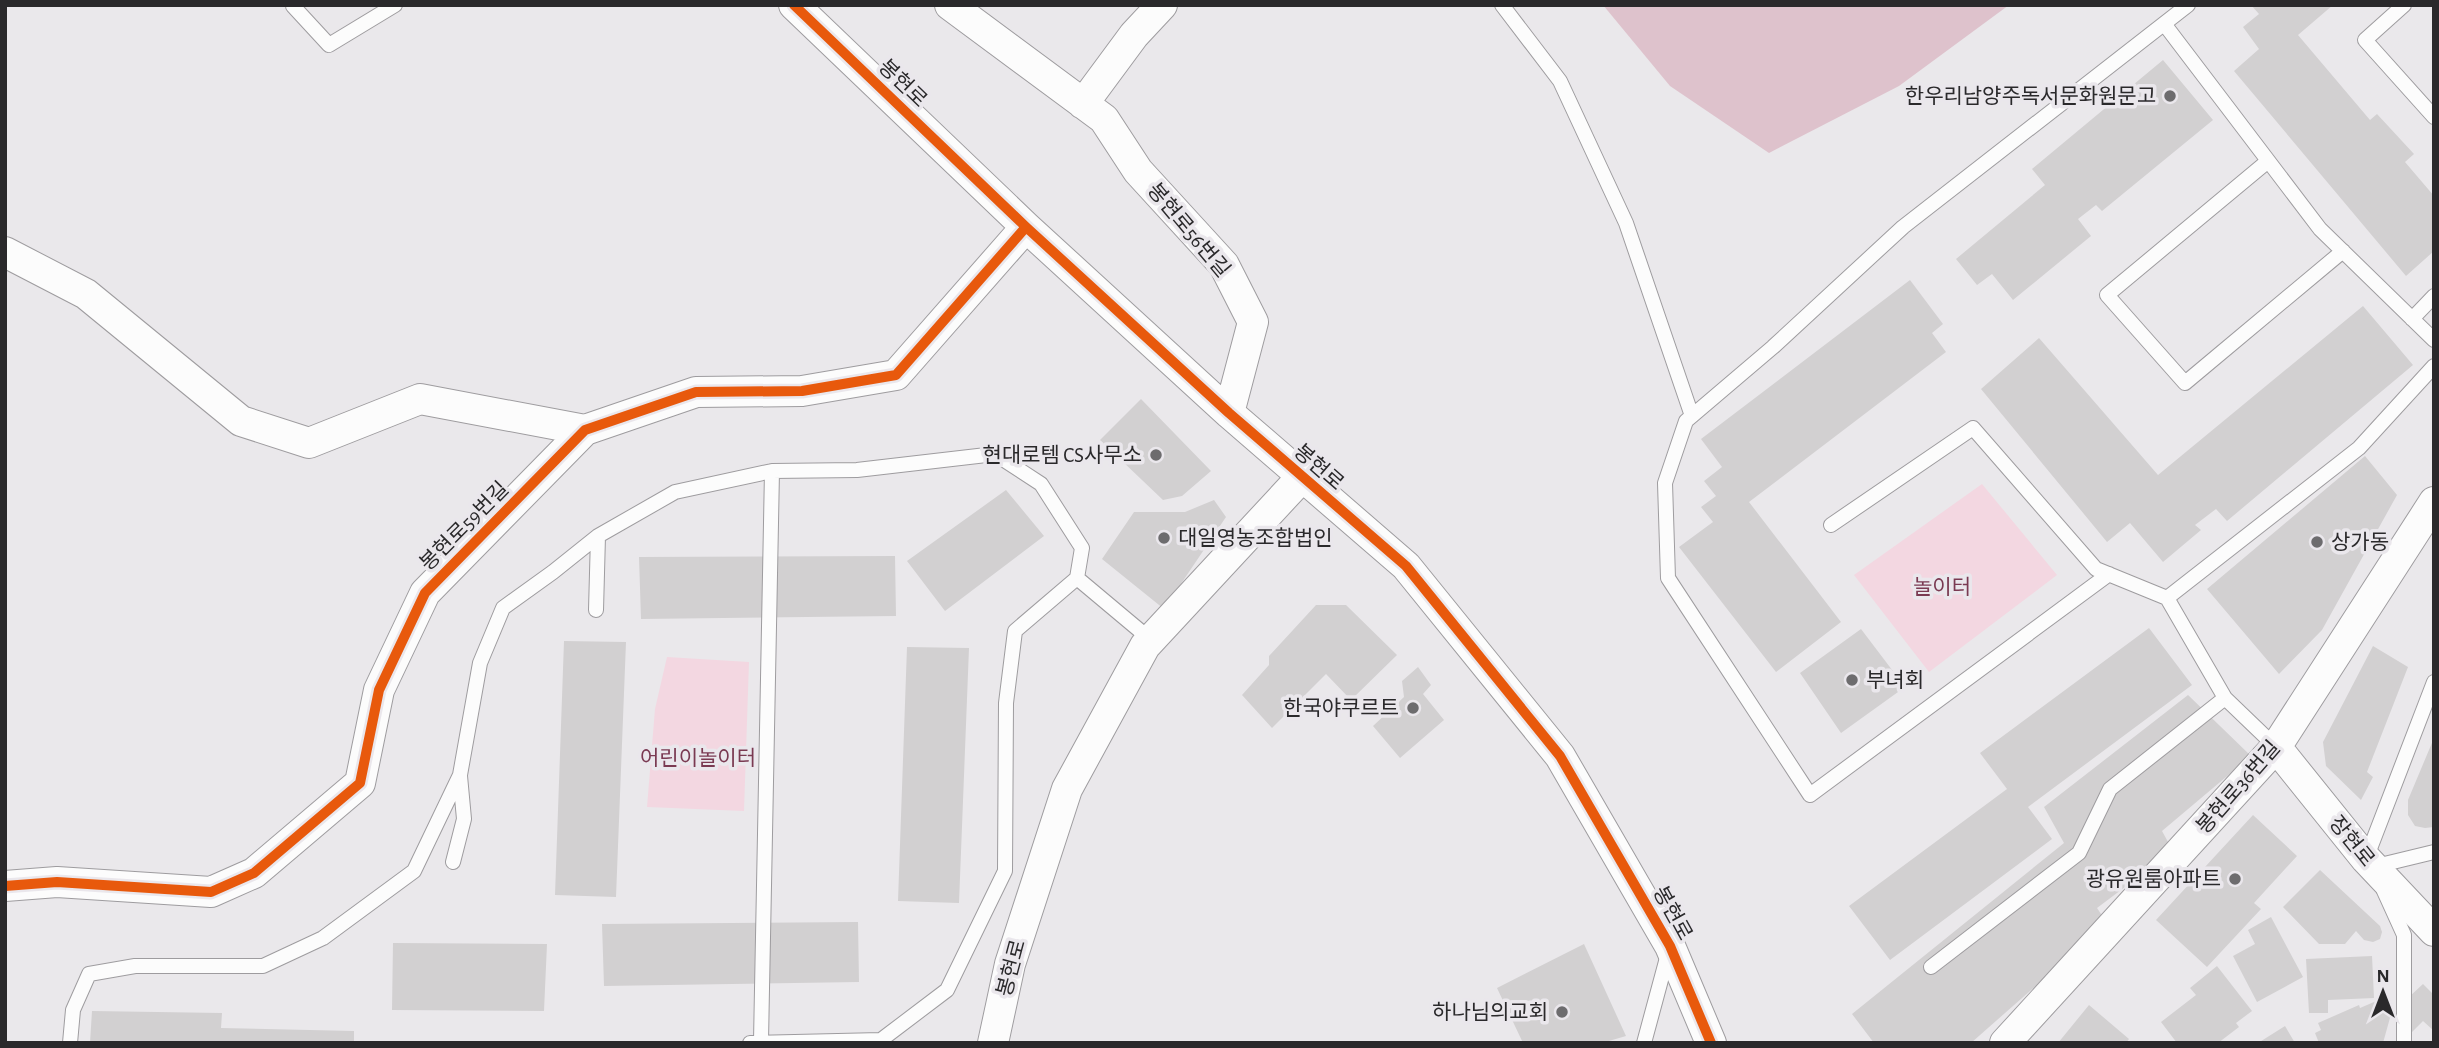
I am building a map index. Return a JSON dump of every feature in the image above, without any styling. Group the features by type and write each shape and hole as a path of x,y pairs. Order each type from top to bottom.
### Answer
{"street":[{"name":"봉현로","path":"794,5 1026,227 1301,478 1406,566 1560,757 1670,946 1711,1043"},
{"name":"봉현로56번길","path":"950,5 1104,119 1138,171 1224,265 1253,322 1229,413"},
{"path":"1083,104 1135,35 1162,5"},
{"name":"봉현로59번길","path":"5,886 57,882 211,892 254,873 359,783 379,690 425,593 585,430 696,392 802,391 896,375 1026,227"},
{"name":"봉현로59번길","path":"5,251 86,294 241,421 309,443 420,399 585,430"},
{"name":"봉현로","path":"993,1043 1010,964 1067,789 1145,646 1301,478"},
{"name":"봉현로36번길","path":"2005,1043 2276,747 2434,502"},
{"name":"장현로","path":"2276,747 2369,862 2434,931"}],"lane":[{"path":"293,6 329,45 395,5"},
{"path":"1502,5 1560,80 1626,223 1692,416"},
{"path":"2109,574 1810,795 1668,578 1665,483 1686,421 1773,347 1903,227 2188,5"},
{"path":"2404,5 2365,40 2434,117"},
{"path":"2165,25 2320,229 2434,340"},
{"path":"2269,161 2107,295 2185,383 2343,251"},
{"path":"2412,318 2434,296"},
{"path":"2167,598 2359,448 2434,366"},
{"path":"1831,525 1973,428 2096,569 2167,598 2225,698 2276,747"},
{"path":"453,862 464,819 460,775 480,663 503,608 598,536 675,492 772,471 857,470 995,454 1041,484 1082,548 1077,578 1015,631 1006,703 1005,871 947,990 881,1040 756,1042 772,471"},
{"path":"596,610 598,536"},
{"path":"1077,578 1152,640"},
{"path":"2404,1043 2404,935 2369,862 2434,682"},
{"path":"1931,967 2078,853 2110,789 2225,698"},
{"path":"70,1043 73,1010 89,974 135,966 263,966 323,938 414,871 460,775"},
{"path":"2369,862 2434,852"},
{"path":"1644,1043 1670,946"}],"green space":[{"name":"놀이터","path":"1982,484 2057,575 1929,672 1854,575"},
{"name":"어린이놀이터","path":"667,657 749,662 744,811 647,807 655,709"}],"shaded area":[{"path":"1603,5 2009,5 1899,86 1769,153 1670,86"}],"building":[{"path":"2251,5 2333,5 2298,35 2370,120 2377,114 2414,154 2405,162 2434,196 2434,251 2406,276 2234,71 2259,49 2243,27 2259,14"},
{"path":"2163,60 2213,120 2102,211 2096,205 2078,219 2091,236 2013,300 1992,274 1977,285 1956,259 2045,185 2032,169"},
{"path":"1910,280 1943,324 1932,333 1946,352 1749,502 1841,622 1776,672 1679,547 1713,522 1701,507 1716,496 1704,481 1722,467 1701,439"},
{"path":"2363,306 2413,365 2227,521 2216,509 2195,525 2201,530 2163,562 2130,523 2107,542 1981,389 2039,338 2158,475"},
{"name":"현대로템 CS사무소","path":"1141,399 1211,471 1182,496 1163,500 1100,440"},
{"name":"상가동","path":"2365,456 2397,495 2322,630 2279,674 2207,589"},
{"path":"1006,490 1044,536 945,611 907,561"},
{"name":"대일영농조합법인","path":"1214,500 1226,517 1164,609 1102,559 1134,512 1185,512"},
{"path":"895,556 896,616 641,619 639,557"},
{"path":"1316,605 1346,605 1397,655 1351,700 1326,674 1272,728 1242,695 1269,665 1269,656"},
{"path":"2149,628 2192,685 2028,807 2052,839 1890,960 1849,906 2007,789 1980,753"},
{"name":"부녀회","path":"1861,629 1905,687 1841,733 1800,673"},
{"path":"564,641 626,642 616,897 555,895"},
{"path":"2373,646 2408,667 2367,772 2373,777 2361,800 2326,766 2323,742"},
{"path":"907,647 969,648 959,903 898,901"},
{"name":"한국야쿠르트","path":"1418,667 1431,685 1423,694 1444,720 1400,758 1373,726 1404,697 1402,681"},
{"path":"2188,695 2251,756 2162,831 2173,851 2097,908 2107,923 1971,1043 1874,1043 1852,1014 2064,843 2044,807"},
{"path":"2434,738 2434,827 2425,828 2415,826 2408,815 2408,800"},
{"name":"광유원룸아파트","path":"2253,815 2297,856 2254,903 2261,909 2207,967 2156,920"},
{"path":"2320,870 2380,926 2380,939 2373,942 2364,940 2356,931 2345,944 2319,944 2283,907"},
{"path":"2271,917 2303,977 2257,1002 2233,956 2255,944 2248,930"},
{"path":"858,922 859,982 604,986 602,924"},
{"path":"393,943 547,944 544,1011 392,1010"},
{"name":"하나님의교회","path":"1584,944 1626,1036 1602,1043 1523,1043 1497,988"},
{"path":"2372,956 2374,998 2328,1000 2328,1013 2309,1013 2306,959"},
{"path":"2217,966 2252,1011 2236,1023 2239,1027 2218,1043 2177,1043 2161,1022 2196,995 2190,988"},
{"path":"2423,984 2434,995 2434,1031 2423,1021 2412,1032 2409,997"},
{"path":"2388,996 2393,1007 2383,1043 2319,1043 2315,1033 2321,1030 2318,1023"},
{"path":"2089,1005 2129,1039 2126,1043 2058,1043"},
{"path":"92,1011 222,1013 221,1028 354,1031 354,1043 90,1043"},
{"path":"2285,1026 2295,1043 2258,1043"}],"cycle path":[{"path":"794,5 1026,227 1229,413 1406,566 1560,756 1670,946 1711,1043"},
{"path":"5,886 57,882 211,892 254,873 360,783 379,690 425,593 585,430 696,392 802,391 896,375 1026,227"}],"place":[{"name":"한우리남양주독서문화원문고","path":"2170,96"},
{"name":"현대로템 CS사무소","path":"1156,455"},
{"name":"대일영농조합법인","path":"1164,538"},
{"name":"상가동","path":"2317,542"},
{"name":"부녀회","path":"1852,680"},
{"name":"한국야쿠르트","path":"1413,708"},
{"name":"광유원룸아파트","path":"2235,879"},
{"name":"하나님의교회","path":"1562,1012"}]}
